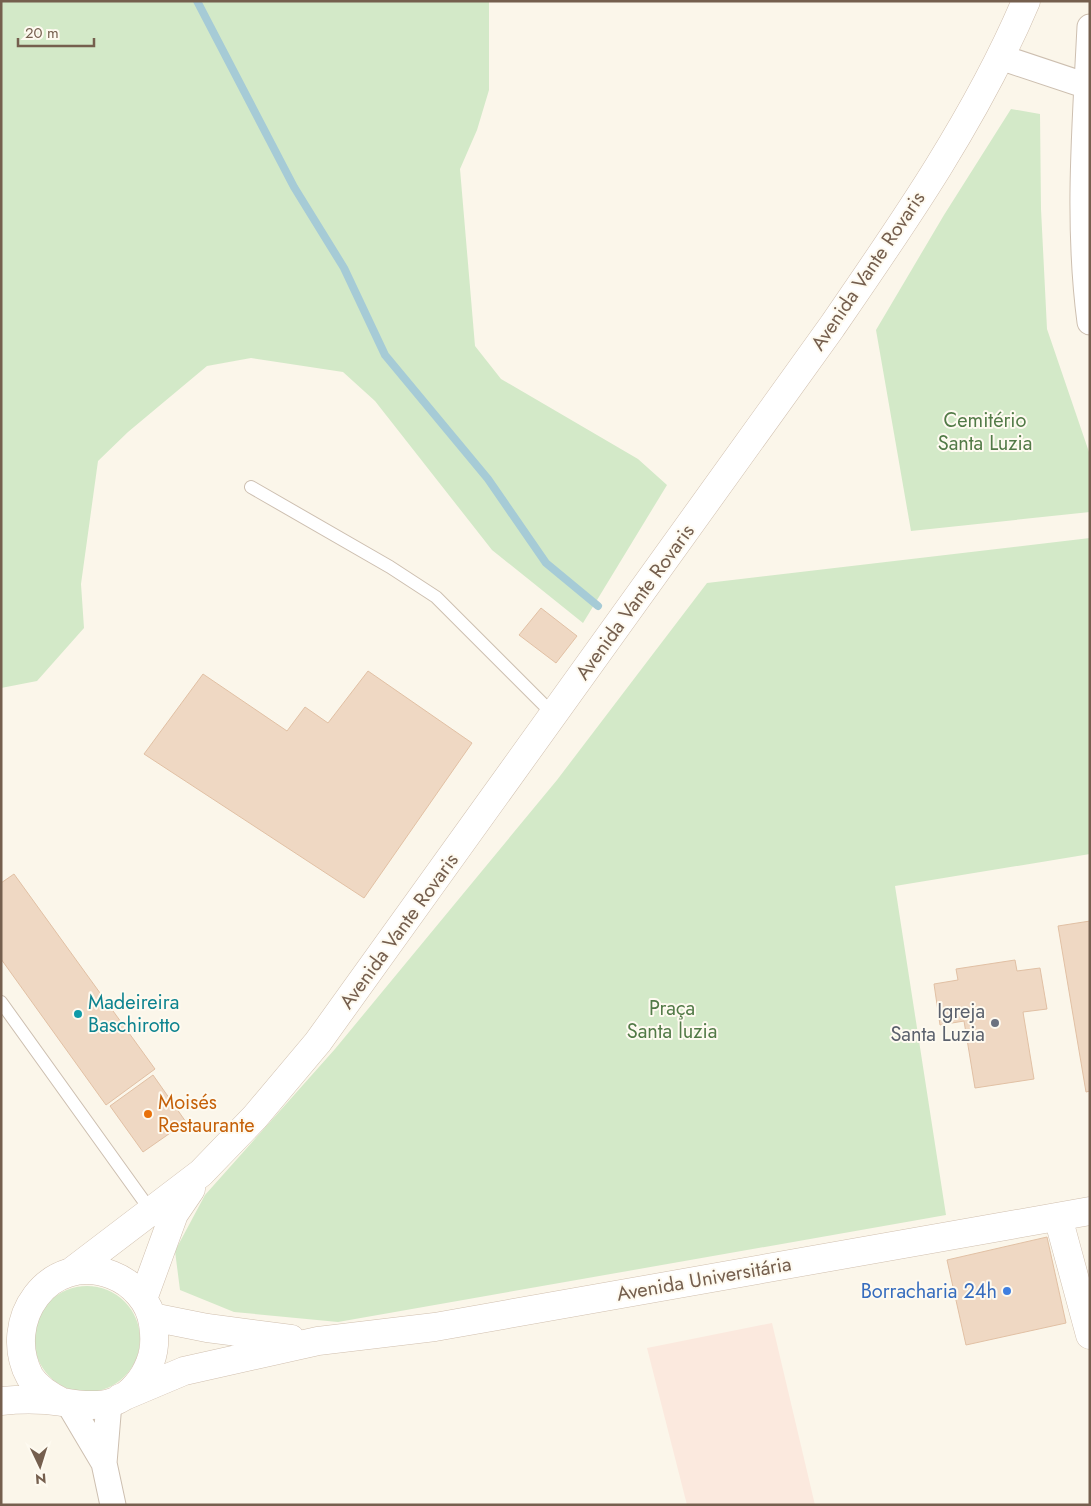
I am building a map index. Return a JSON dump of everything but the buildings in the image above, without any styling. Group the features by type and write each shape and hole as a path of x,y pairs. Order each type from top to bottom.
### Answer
{"main road":[{"name":"Avenida Vante Rovaris","path":"71,1272 201,1173 255,1117 318,1042 826,336 892,240 938,167 1000,57 1026,1"},
{"name":"Avenida Vante Rovaris","path":"148,1308 174,1214 201,1173"},
{"name":"Avenida Universitária","path":"114,1401 184,1372 318,1341 444,1325 1090,1211"},
{"path":"1058,1217 1090,1335"},
{"path":"1,1401 66,1403 87,1407 114,1401 139,1384 151,1363 156,1340 148,1308 132,1286 111,1274 87,1270 71,1272 48,1282 30,1299 11,1330 18,1341 21,1360 31,1378 45,1393 66,1403"},
{"name":"Avenida Universitária","path":"148,1308 262,1336 318,1341"}],"street":[{"path":"1090,27 1087,86 1084,281 1090,322"},
{"path":"1000,57 1087,86"},
{"path":"104,1464 114,1401"},
{"path":"66,1403 104,1464 113,1505"}],"lane":[{"path":"251,487 404,575 436,597 554,715"},
{"path":"1,1002 151,1212"}],"shaded area":[{"path":"772,1323 815,1505 687,1505 647,1348"}],"green space":[{"path":"1,1 489,1 489,90 477,130 460,169 475,346 501,379 638,459 667,485 583,623 492,550 375,401 343,372 251,358 207,366 128,432 98,461 81,584 84,628 37,681 1,688"},
{"name":"Cemitério Santa Luzia","path":"1011,109 1040,114 1041,209 1047,329 1090,455 1090,512 911,531 876,330 944,215"},
{"name":"Praça Santa luzia","path":"1090,538 1090,854 895,886 946,1215 338,1322 234,1312 180,1290 175,1251 205,1195 335,1049 557,780 707,583"},
{"path":"87,1286 107,1290 125,1301 136,1319 140,1339 136,1359 125,1377 107,1388 87,1392 67,1388 49,1377 38,1359 34,1339 38,1319 49,1301 67,1290"}],"waterway":[{"path":"197,1 294,187 344,268 385,355 488,479 546,563 598,606"}],"place":[{"name":"Madeireira Baschirotto","path":"78,1014"},
{"name":"Igreja Santa Luzia","path":"995,1023"},
{"name":"Moisés Restaurante","path":"148,1114"},
{"name":"Borracharia 24h","path":"1007,1291"}]}
